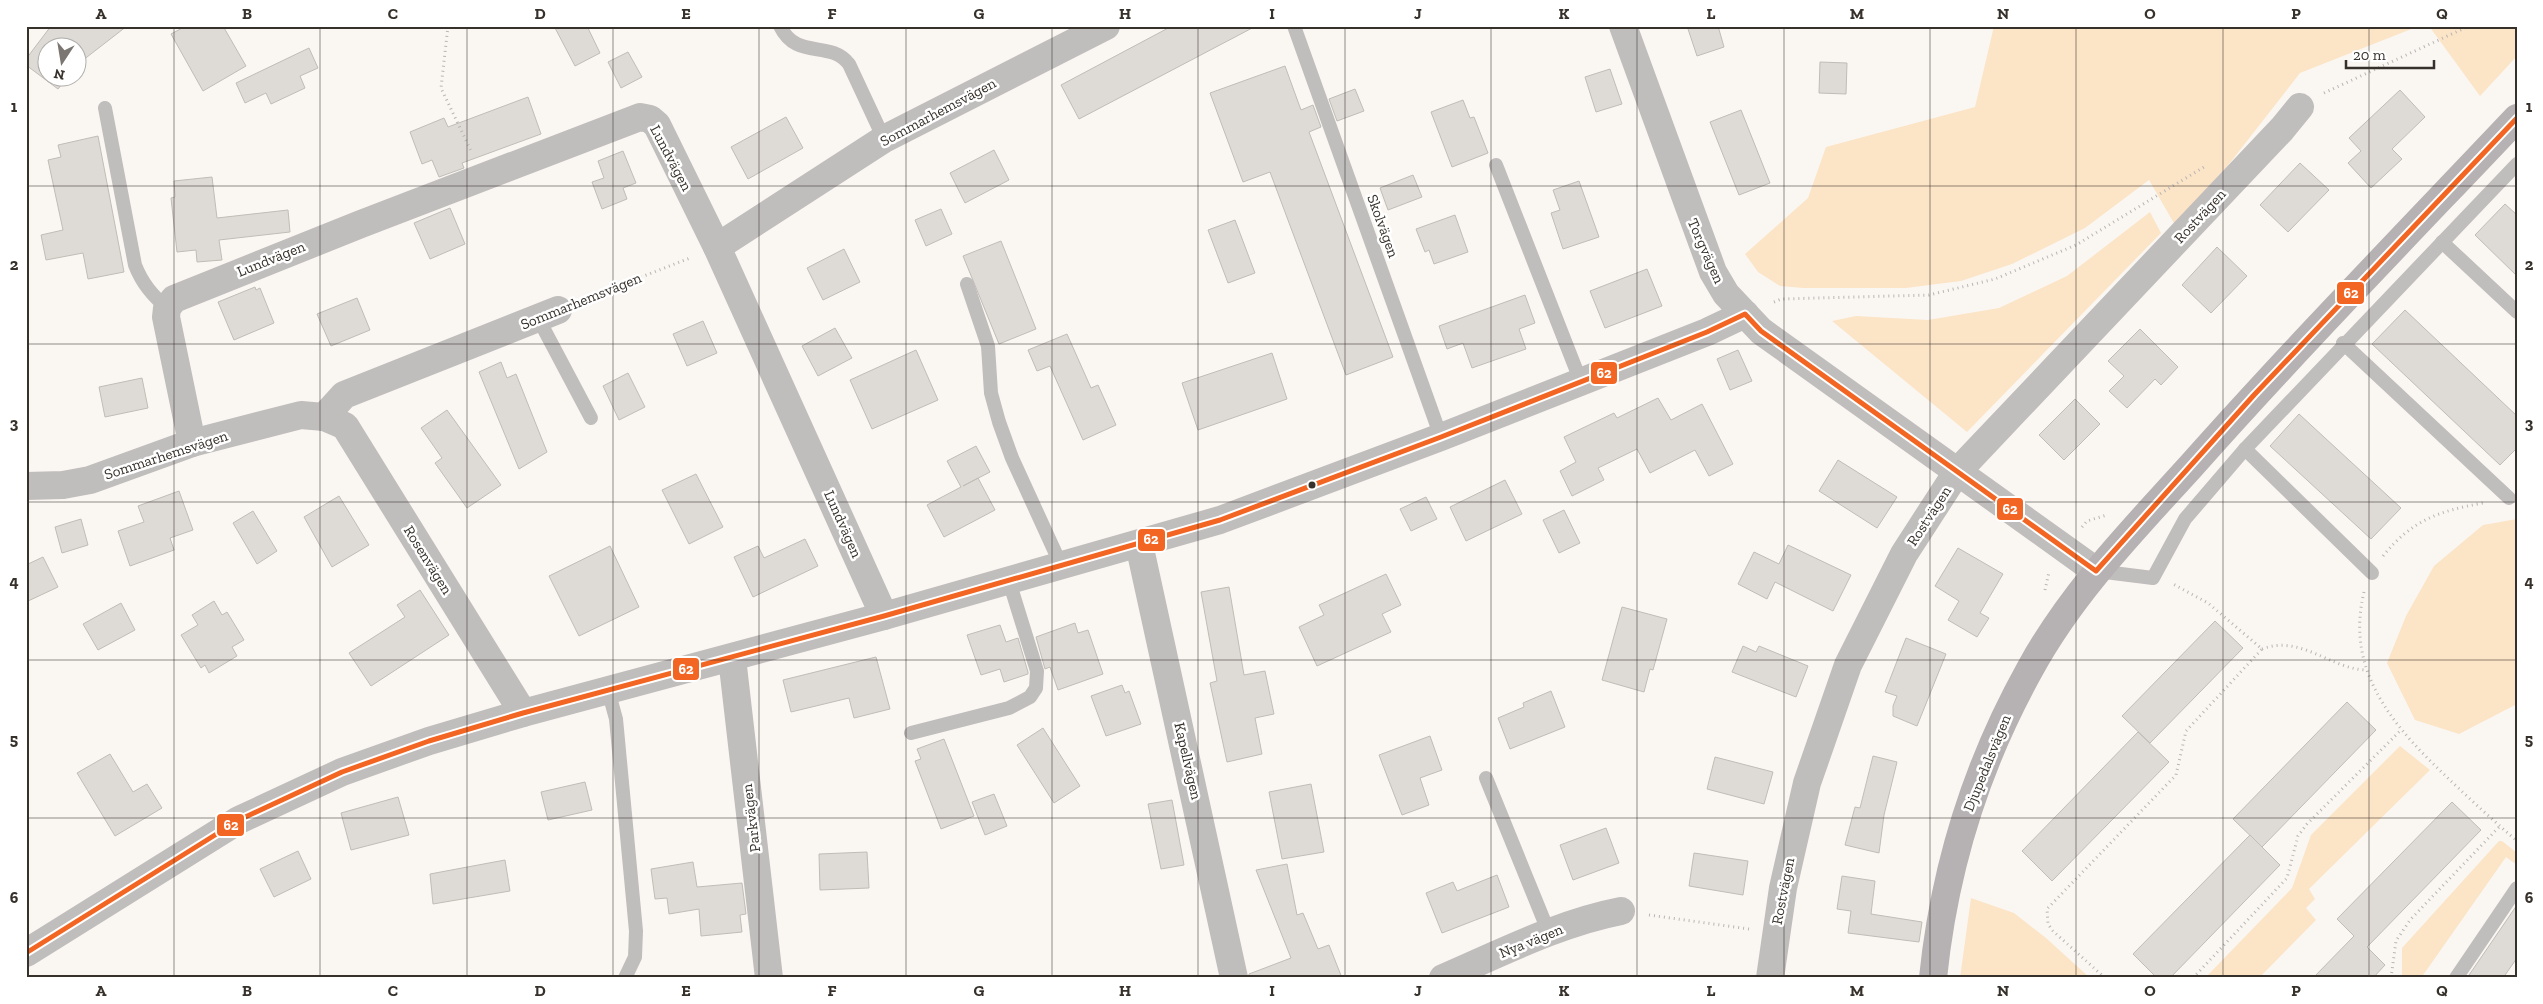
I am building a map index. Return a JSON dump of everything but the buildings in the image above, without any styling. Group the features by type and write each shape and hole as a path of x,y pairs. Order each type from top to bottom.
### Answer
{"street":[{"name":"Sommarhemsvägen","path":"717,247 884,139 1106,26"},
{"name":"Torgvägen","path":"1623,26 1713,272 1726,294 1761,331 2096,571"},
{"name":"Rostvägen","path":"1770,978 1775,932 1807,783 1848,665 1904,554 1957,472 2282,129 2300,107"},
{"name":"Lundvägen","path":"167,308 174,300 246,270 640,117 650,119 657,125 717,247 884,616"},
{"name":"Djupedalsvägen","path":"1934,978 1956,855 1965,820 1989,753 2031,667 2096,571 2254,395 2517,118"},
{"path":"167,308 166,317 192,443"},
{"name":"Sommarhemsvägen","path":"26,486 63,485 90,480 192,443 301,415 324,417 344,394 548,314"},
{"path":"26,953 239,820 342,772 429,741 523,713 732,658 1009,581 1139,544 1263,505 1581,382 1707,332 1745,314"},
{"name":"Rosenvägen","path":"324,417 345,426 523,713"},
{"name":"Kapellvägen","path":"1139,544 1234,978"},
{"name":"Parkvägen","path":"732,658 769,978"},
{"name":"Nya vägen","path":"1443,978 1594,916 1621,911"}],"lane":[{"path":"780,26 790,42 844,58 849,64 884,139"},
{"name":"Skolvägen","path":"1294,26 1441,437"},
{"path":"106,108 135,265 140,278 151,294 167,308"},
{"path":"2096,571 2152,578 2185,519 2245,449 2343,343 2517,164"},
{"path":"1496,166 1581,382"},
{"path":"2442,242 2517,312"},
{"path":"967,284 988,346 991,393 999,422 1012,458 1061,565"},
{"path":"548,314 591,418"},
{"path":"2343,343 2508,498"},
{"path":"2245,449 2372,573"},
{"path":"911,732 1009,708 1023,702 1033,693 1038,682 1038,671 1009,581"},
{"path":"608,690 616,719 636,931 635,957 625,978"},
{"path":"1486,778 1549,933"},
{"path":"2456,978 2517,888"}],"path":[{"path":"448,26 441,88 485,178"},
{"path":"2300,107 2340,85 2469,26"},
{"path":"1745,314 1781,299 1929,295 1995,279 2076,245 2208,164"},
{"name":"Sommarhemsvägen","path":"548,314 717,247"},
{"path":"2508,498 2448,510 2423,519 2395,541 2372,573 2363,597 2360,621 2361,646 2367,670 2378,698 2401,730 2517,841"},
{"path":"2152,578 2177,586 2208,603 2262,649"},
{"path":"2104,978 2053,931 2048,924 2047,909 2176,775 2186,731 2262,649 2271,646 2296,647 2325,656 2356,670 2367,670"},
{"path":"2193,978 2287,878 2298,836 2307,824 2401,730"},
{"path":"2391,978 2396,941 2410,920 2500,826"},
{"path":"1621,911 1775,932"}],"shaded area":[{"path":"1994,26 2419,26 2300,73 2229,164 2175,225 2149,180 2085,228 2012,264 1961,281 1906,288 1803,288 1780,286 1758,272 1745,254 1808,198 1826,147 1975,107"},
{"path":"2429,26 2517,26 2517,56 2480,96"},
{"path":"2150,212 2161,233 1967,432 1832,321 1856,316 1928,320 1999,308 2067,276"},
{"path":"2517,519 2517,704 2459,734 2415,720 2387,663 2406,616 2434,566 2483,525"},
{"path":"2400,746 2430,770 2309,889 2315,899 2306,908 2316,920 2259,978 2205,978 2292,888 2311,835"},
{"path":"2499,841 2502,841 2517,853 2517,865 2506,857 2421,978 2402,978 2402,948"},
{"path":"1971,898 2014,913 2046,938 2090,978 1960,978"}],"transit line":[{"name":"62","path":"26,953 239,820 342,772 429,741 523,713 884,616 1220,520 1441,437 1707,332 1745,314 1761,331 2096,571 2254,395 2517,118"}]}
